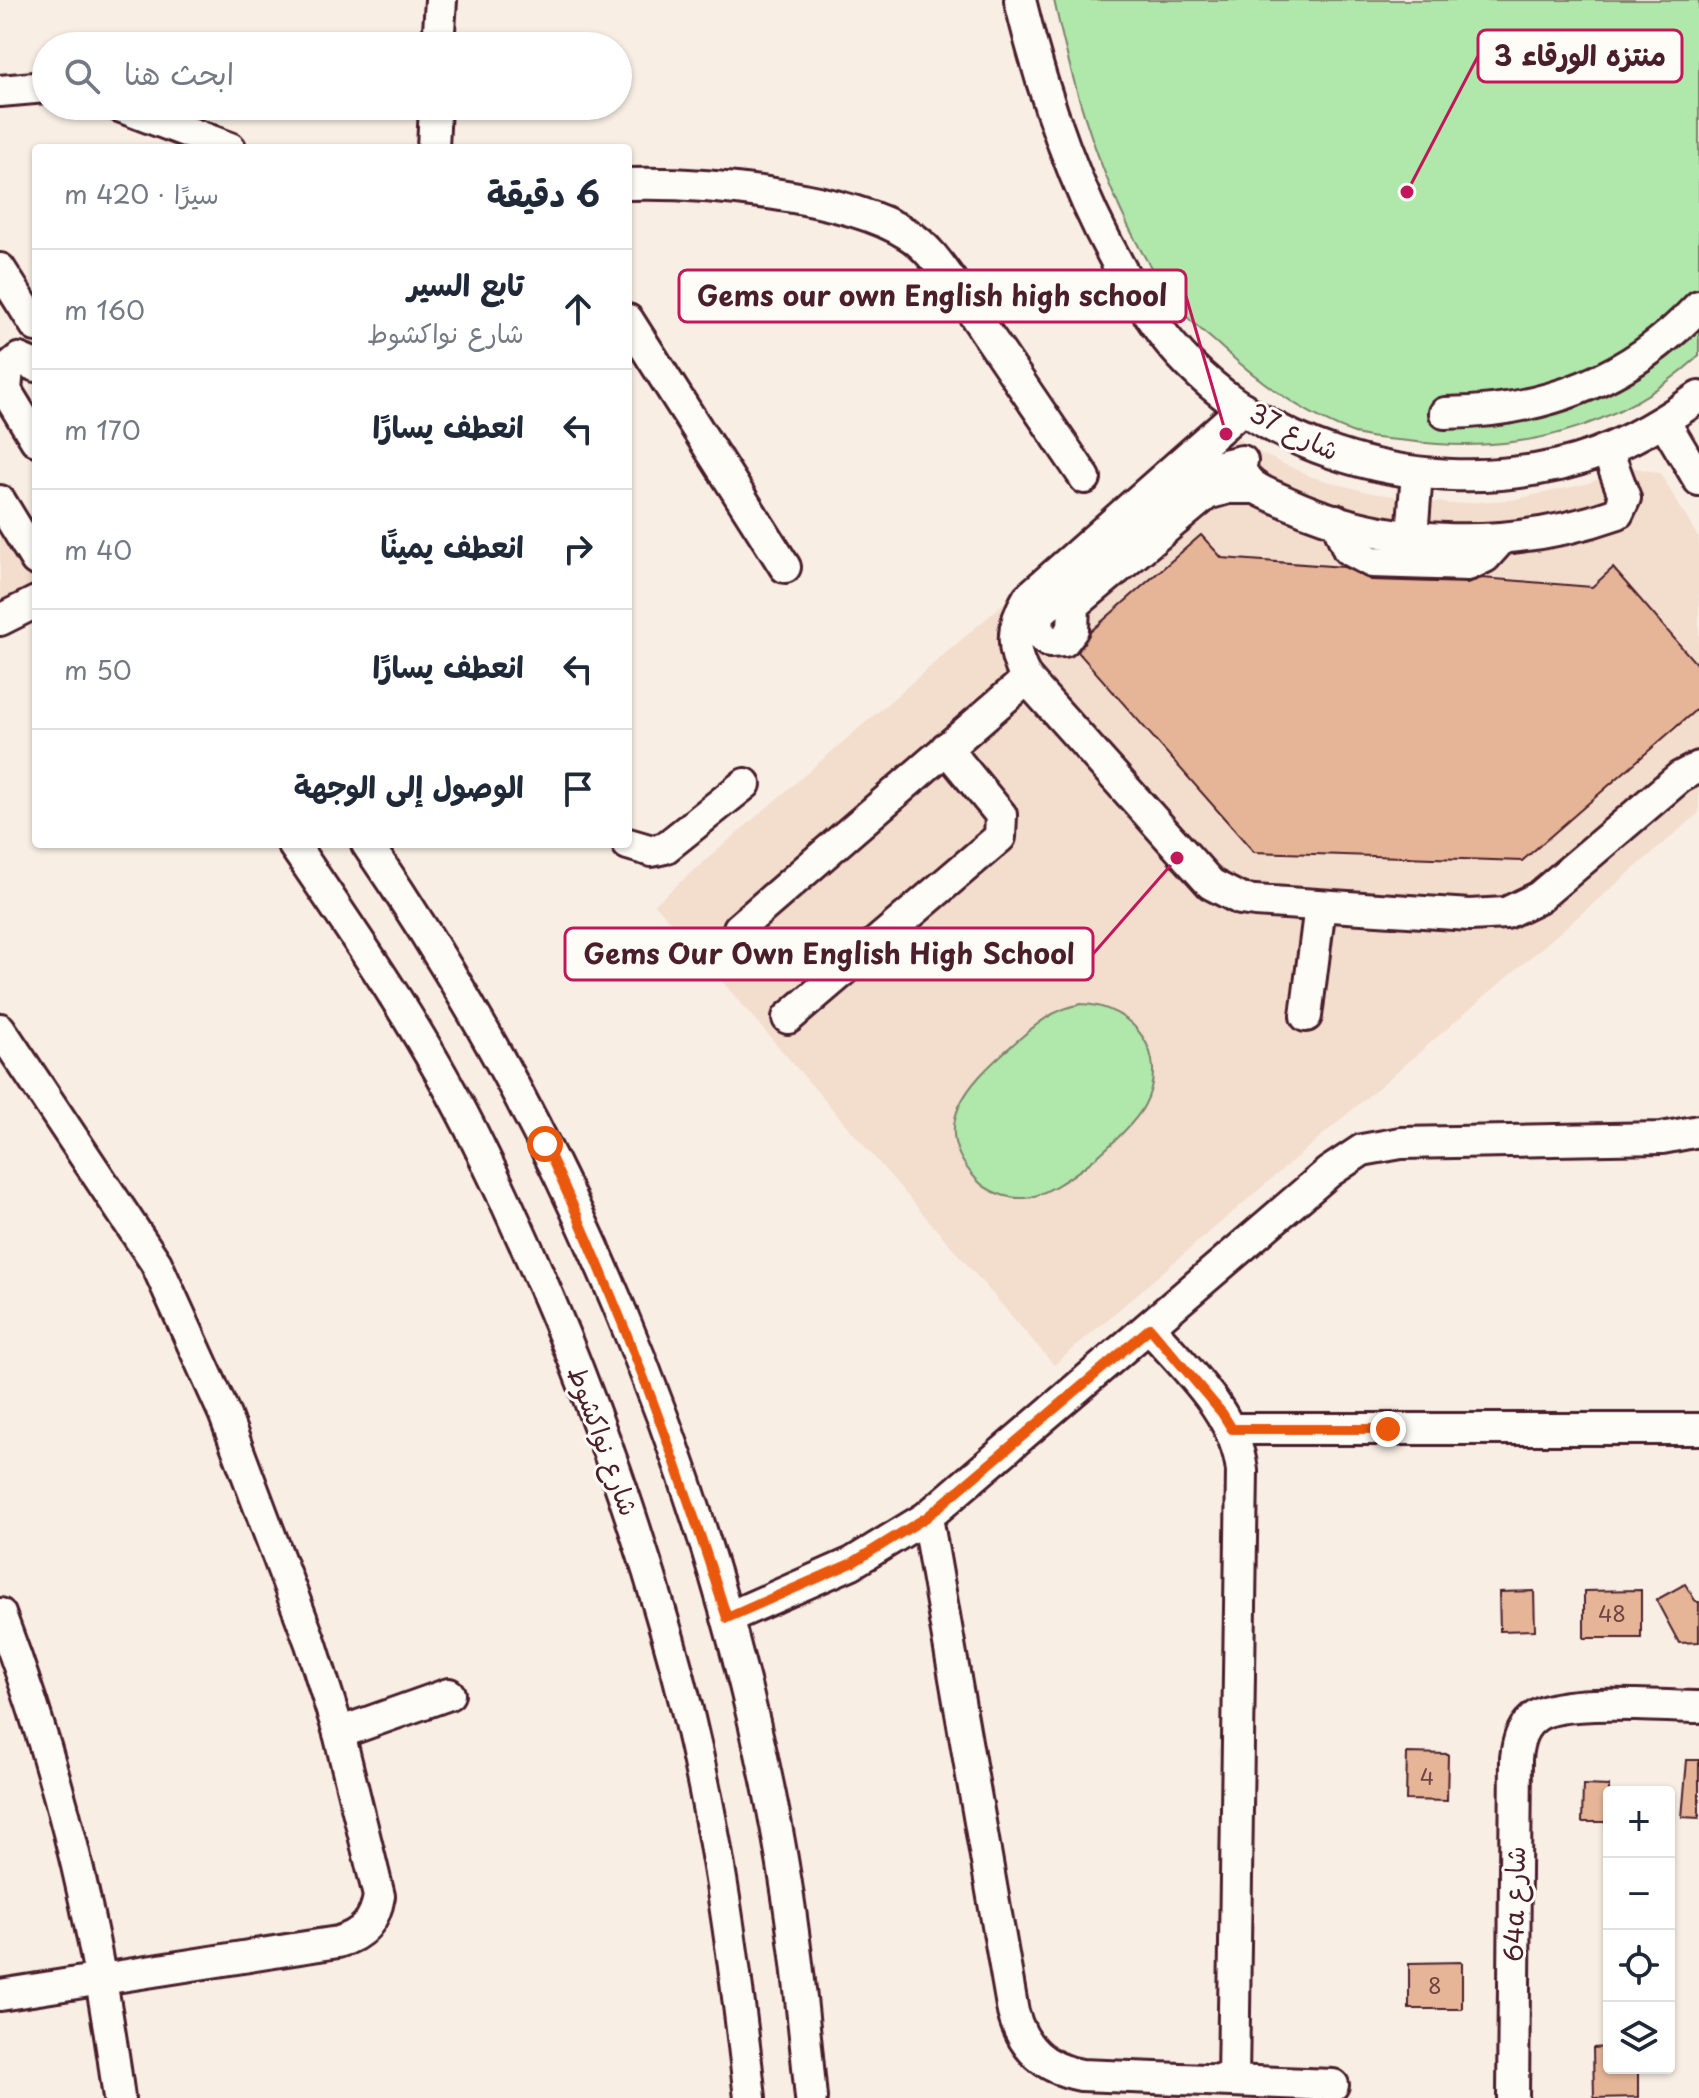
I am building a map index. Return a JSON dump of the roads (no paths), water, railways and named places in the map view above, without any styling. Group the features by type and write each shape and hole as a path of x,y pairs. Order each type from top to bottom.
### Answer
{"street":[{"path":"439,32 441,0"},
{"name":"شارع 37","path":"1020,0 1035,63 1056,125 1099,228 1155,324 1181,355 1252,414 1306,443 1352,460 1417,473 1465,476 1513,474 1561,465 1607,450 1664,421 1699,397"},
{"path":"0,91 32,88"},
{"path":"153,120 211,144"},
{"path":"433,144 434,120"},
{"path":"632,184 698,186 808,202 885,221 912,237 935,259 954,285 1085,478"},
{"path":"0,269 32,320"},
{"path":"1445,413 1502,411 1570,395 1610,377 1646,355 1699,306"},
{"path":"632,326 785,567"},
{"path":"32,364 19,359 8,368 3,385 32,433"},
{"path":"1252,414 1242,461 1244,477 1256,488 1336,520 1412,536 1502,538 1574,526 1618,513 1625,498 1607,450"},
{"path":"1252,414 1028,598 1019,613 1014,647 1027,679 1211,884 1240,899 1479,916 1506,913 1539,897 1680,777 1699,767"},
{"path":"1664,421 1699,480"},
{"path":"1242,461 1211,468 1192,482 1039,613 1038,634 1049,642 1069,636 1074,605 1198,500 1228,488 1256,488"},
{"path":"1412,536 1417,473"},
{"path":"0,501 32,553"},
{"path":"1336,520 1348,549 1372,562 1468,565 1485,557 1502,538"},
{"path":"0,620 32,604"},
{"path":"739,928 1027,679"},
{"path":"788,1018 1000,837 1001,815 946,748"},
{"path":"632,845 652,851 665,848 745,784"},
{"path":"281,848 419,1060 443,1080"},
{"name":"شارع نواكشوط","path":"296,848 349,926 478,1143 547,1294 628,1506 664,1624 711,1827 730,1937 750,2098"},
{"path":"370,848 488,1034 534,1119 603,1270 645,1375 727,1618 774,1811 790,1909 811,2098"},
{"path":"1306,1016 1320,906"},
{"path":"0,1029 156,1263 255,1489 339,1733 379,1896 371,1921 362,1931 338,1942 0,1995"},
{"path":"727,1618 826,1577 927,1517 1329,1172 1362,1150 1401,1143 1662,1138 1699,1131"},
{"path":"1150,1328 1222,1413 1232,1429 1242,1471 1233,2080"},
{"path":"1232,1429 1699,1429"},
{"path":"927,1517 1018,2032 1044,2062 1061,2071 1097,2076 1333,2085"},
{"path":"0,1614 64,1813 100,1979 119,2098"},
{"path":"339,1733 449,1694"},
{"name":"64a شارع","path":"1513,2098 1516,1758 1524,1728 1535,1716 1561,1707 1699,1707"}],"place":[{"name":"منتزه الورقاء 3","path":"1407,192"},
{"name":"Gems our own English high school","path":"1226,434"},
{"name":"Gems Our Own English High School","path":"1177,858"}]}
